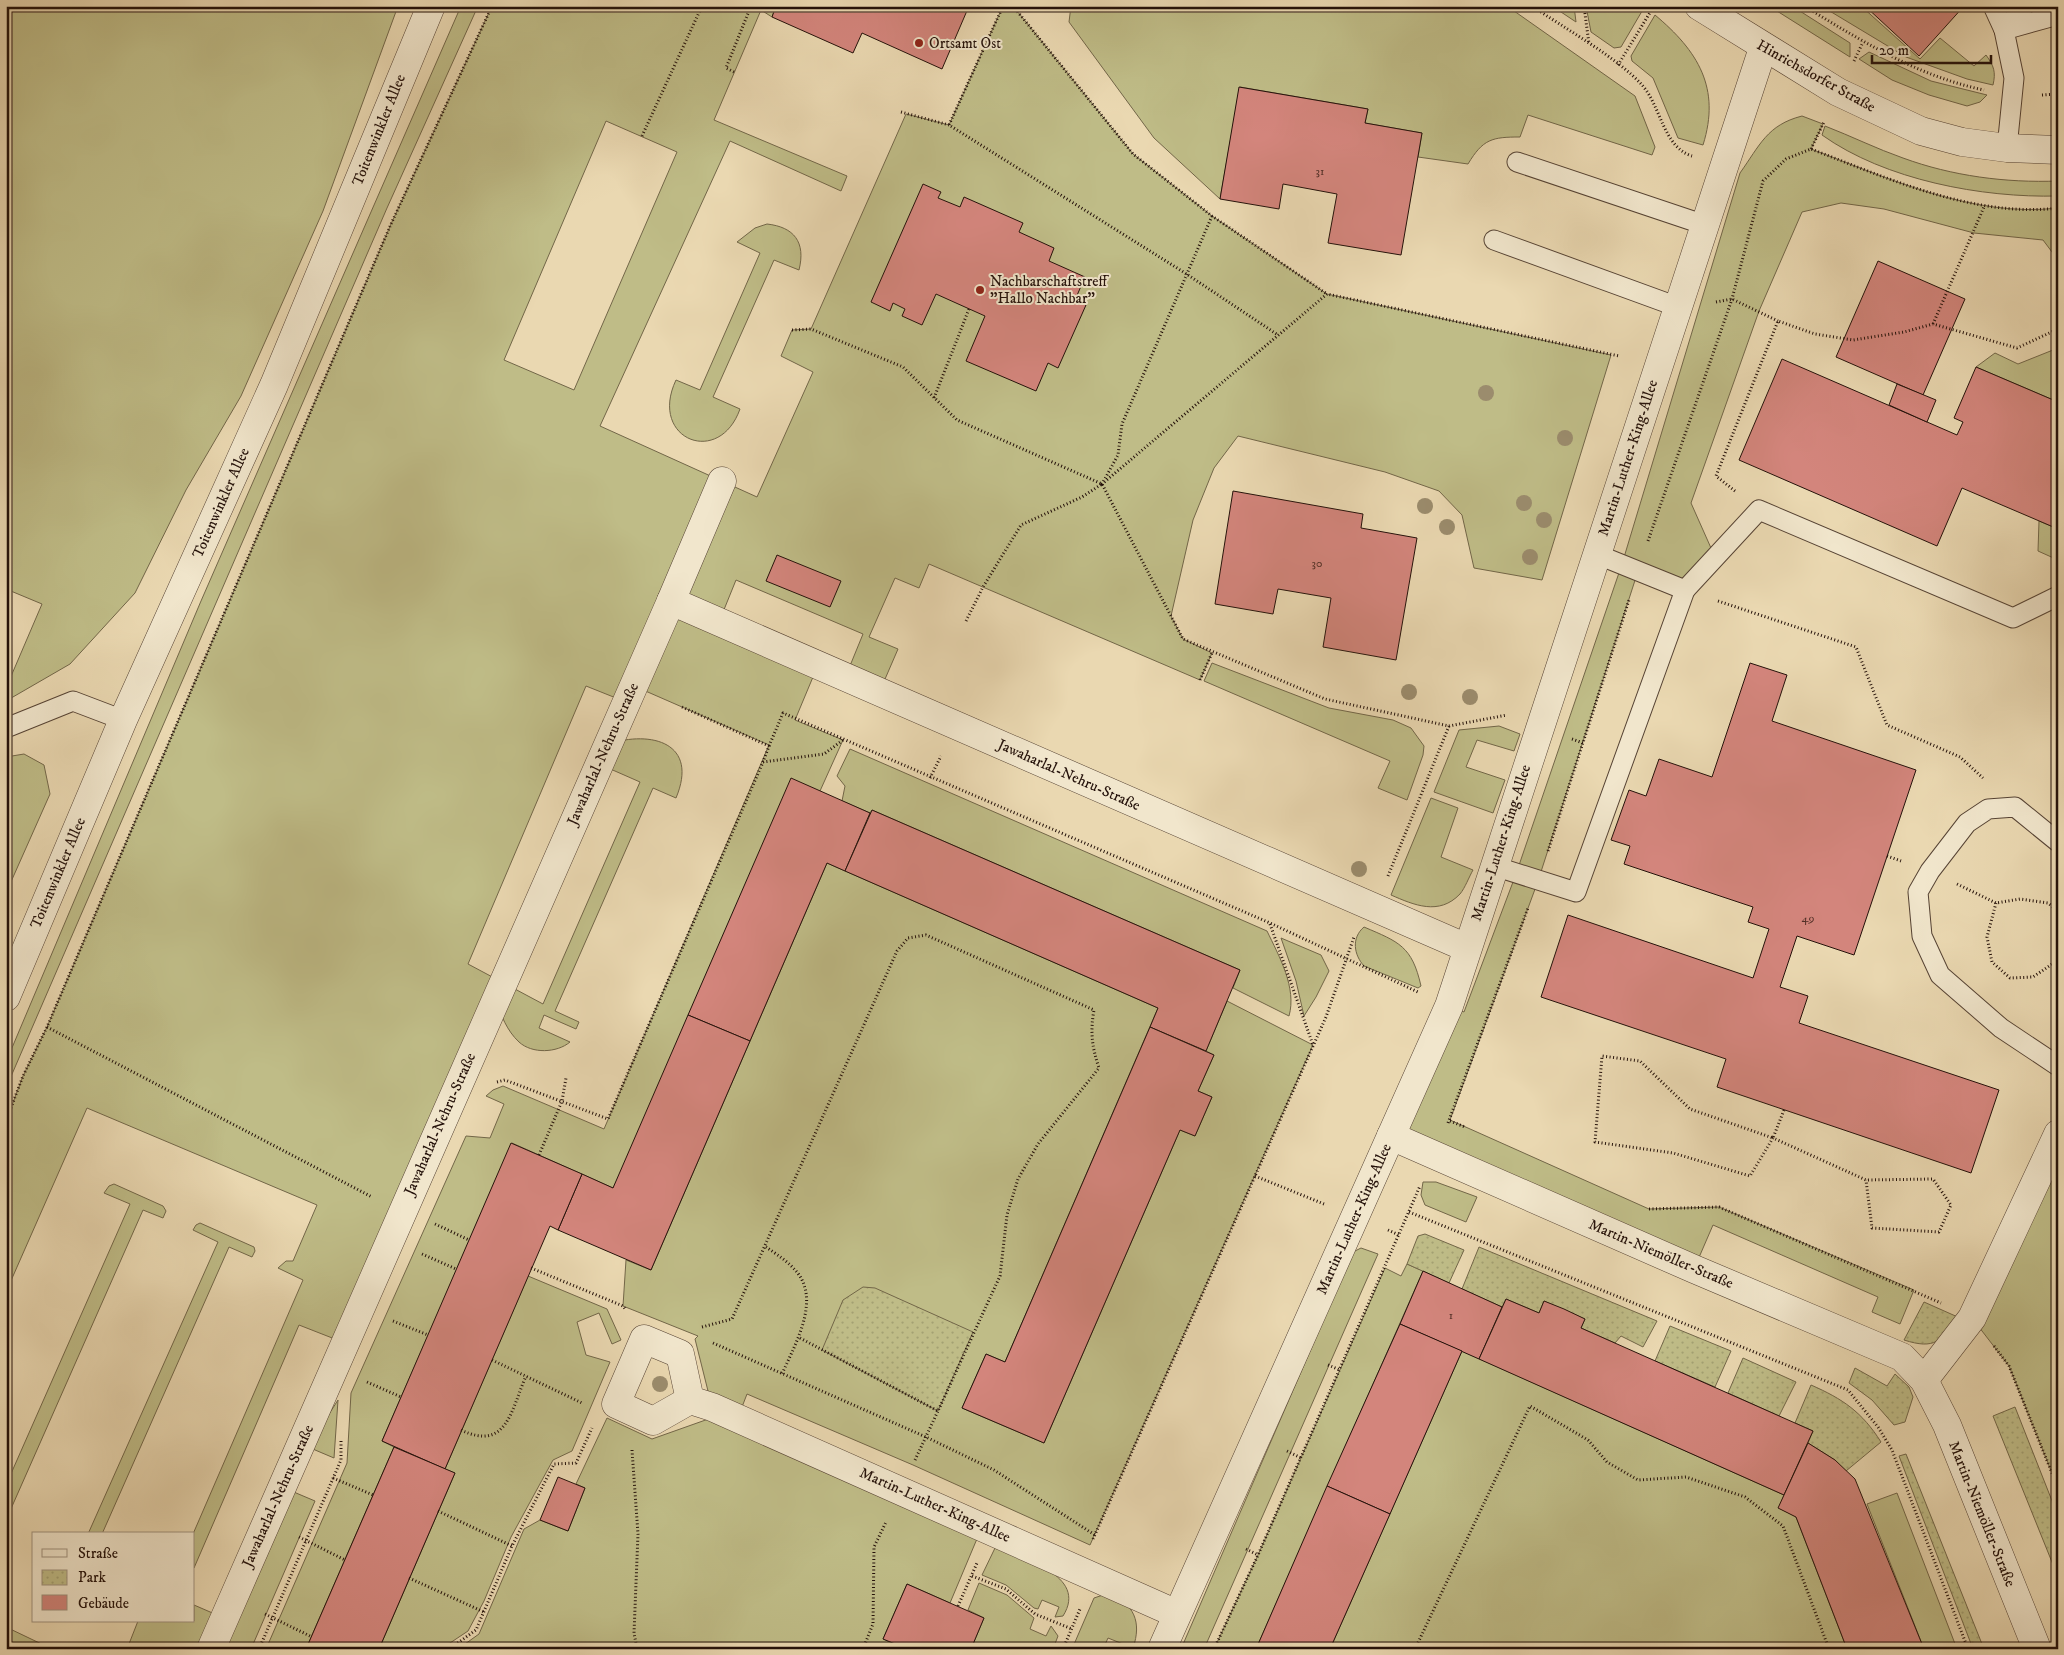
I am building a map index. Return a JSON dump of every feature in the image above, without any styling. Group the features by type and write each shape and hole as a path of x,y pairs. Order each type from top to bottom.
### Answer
{"street":[{"name":"Toitenwinkler Allee","path":"6,997 123,720 274,385 431,6"},
{"name":"Hinrichsdorfer Straße","path":"1699,6 1763,48 1838,92 1921,131 1962,142 2007,148 2058,150"},
{"name":"Martin-Luther-King-Allee","path":"1162,1649 1449,1006 1763,48"},
{"name":"Jawaharlal-Nehru-Straße","path":"211,1649 722,481"},
{"name":"Jawaharlal-Nehru-Straße","path":"671,600 1467,948"},
{"path":"1924,1380 1972,1318 2058,1134"},
{"name":"Martin-Niemöller-Straße","path":"1391,1136 1694,1269 1902,1357 1924,1380 1947,1424 2037,1649"},
{"name":"Martin-Luther-King-Allee","path":"690,1400 712,1407 901,1490 1177,1614"}],"lane":[{"path":"1993,6 2004,30 2014,78 2007,148"},
{"path":"2004,30 2024,6"},
{"path":"2004,30 2058,14"},
{"path":"1517,162 1705,225"},
{"path":"1494,240 1678,307"},
{"path":"1494,866 1576,892 1685,590 1759,510 2013,618 2058,596"},
{"path":"1596,554 1685,590"},
{"path":"6,728 73,700 123,720"},
{"path":"2058,842 2015,807 1988,809 1967,823 1930,871 1918,892 1922,936 1940,975 2001,1028 2058,1066"}],"path":[{"path":"6,1121 23,1076 46,1027 387,234 492,6"},
{"path":"642,136 702,6"},
{"path":"734,72 726,68 751,6"},
{"path":"949,125 1004,6"},
{"path":"1013,6 1133,154 1212,216 1326,294 1619,356"},
{"path":"1532,6 1589,44 1643,86 1674,144 1684,154 1763,181"},
{"path":"1584,6 1589,44"},
{"path":"1618,65 1654,6"},
{"path":"1804,6 1887,56 1931,75 1982,90 2058,94"},
{"path":"901,112 949,125 1185,273 1278,336"},
{"path":"2058,208 1984,207 1897,181 1811,149 1786,159 1763,181 1732,299 1814,334 1853,340 1904,332 1933,324 2017,348 2058,329"},
{"path":"1933,324 1984,207"},
{"path":"1102,484 1118,455 1122,424 1185,273 1212,216"},
{"path":"966,621 983,587 1021,525 1082,498 1102,484 1326,294"},
{"path":"934,398 969,309"},
{"path":"1759,510 1716,476 1778,320"},
{"path":"792,330 811,329 903,367 957,420 1102,484 1183,639 1212,653 1324,699 1449,726 1504,714 1583,743"},
{"path":"1685,590 1856,647 1887,725 1960,757 2015,807"},
{"path":"1200,680 1212,653"},
{"path":"682,707 769,746"},
{"path":"490,1086 505,1080 608,1119 783,713 1270,923 1346,960 1449,1006"},
{"path":"1063,1649 1072,1629 1095,1535 1326,1018 1358,927 1375,909 1449,726"},
{"path":"763,762 824,754 843,740"},
{"path":"2058,911 2048,903 2020,899 1996,903 1987,937 1992,962 2010,978 2034,977 2058,960"},
{"path":"1270,923 1313,1045"},
{"path":"694,1329 732,1318 897,951 908,938 926,936 1094,1010 1090,1030 1092,1047 1099,1068 1038,1144 1018,1179 1007,1215 1000,1276 874,1547 873,1624 863,1649"},
{"path":"46,1027 402,1212 427,1220 469,1240"},
{"path":"1784,1110 1773,1138 1750,1176 1673,1153 1595,1142 1602,1056 1640,1061 1690,1109 1773,1138 1866,1180 1932,1179 1950,1206 1939,1232 1872,1228 1866,1180"},
{"path":"538,1155 562,1101 566,1078"},
{"path":"1450,1121 1468,1129"},
{"path":"1640,1205 1649,1209 1719,1208 1914,1290 1972,1318 2009,1366 2058,1488"},
{"path":"1408,1212 1848,1390 1878,1427 1892,1450 1968,1649"},
{"path":"766,1246 789,1264 804,1284 806,1312 798,1337 782,1374"},
{"path":"531,1268 623,1306 631,1316"},
{"path":"798,1337 938,1411"},
{"path":"707,1340 926,1437 994,1470 1095,1535"},
{"path":"492,1360 583,1404"},
{"path":"461,1430 474,1436 493,1436 502,1430 526,1376"},
{"path":"1415,1649 1530,1406 1588,1440 1608,1462 1638,1480 1686,1477 1745,1497 1783,1526 1829,1649"},
{"path":"449,1649 476,1630 512,1546 554,1464 576,1463 595,1422"},
{"path":"259,1649 341,1460 342,1432"},
{"path":"632,1448 638,1534 634,1633 637,1649"},
{"path":"333,1478 373,1495"},
{"path":"438,1511 512,1546"},
{"path":"269,1516 305,1541 345,1560"},
{"path":"958,1606 992,1530"},
{"path":"972,1576 1006,1589 1034,1614 1072,1629"},
{"path":"409,1578 484,1612"},
{"path":"234,1595 272,1618 312,1637"}],"green space":[{"path":"6,6 398,6 323,211 241,396 186,490 135,593 70,664 6,701 6,688 42,604 6,589"},
{"path":"461,6 478,6 387,208 6,1088 6,1062 201,601"},
{"path":"492,6 776,6 772,17 761,10 714,120 847,176 841,191 730,141 600,426 757,497 813,372 781,356 792,330 811,329 906,114 949,125 1003,6 1013,6 1133,154 1212,216 1327,294 1611,355 1542,580 1474,568 1462,515 1439,491 1385,472 1238,436 1214,468 1193,520 1171,616 1183,639 1212,653 1200,680 929,564 919,588 895,578 869,637 898,649 879,693 845,678 863,634 736,580 719,622 818,665 795,720 843,740 820,791 613,1188 512,1143 382,1441 394,1447 306,1649 266,1649 347,1463 351,1393 466,1136 490,1138 504,1104 486,1096 493,1090 503,1086 604,1129 769,745 634,686 626,702 586,686 468,964 543,1004 640,782 599,764 608,744 640,739 655,740 667,745 676,753 681,764 681,779 676,798 653,788 555,1011 579,1022 576,1029 544,1015 539,1028 570,1042 565,1046 552,1050 531,1049 519,1042 511,1033 496,1001 345,1343 299,1325 195,1566 194,1532 303,1280 278,1268 286,1261 293,1261 317,1205 87,1108 6,1292 6,1121 23,1076 47,1027 391,224","holes":["606,121 677,152 574,390 504,360"]},
{"path":"1071,6 1507,6 1635,96 1655,147 1652,155 1528,115 1520,137 1489,141 1479,149 1468,164 1418,157 1422,133 1365,123 1368,109 1240,87 1220,199 1154,138 1069,22"},
{"path":"1552,6 1574,6 1576,22"},
{"path":"1586,6 1645,6 1621,47 1614,48 1591,32"},
{"path":"1769,6 1792,6 1850,43 1850,57"},
{"path":"1831,6 1861,6 1920,59 1940,38 1974,66 1986,55 1994,69 1993,85 1967,79 1906,57 1828,10"},
{"path":"1655,15 1683,42 1702,72 1707,88 1709,106 1708,125 1703,145 1678,138 1653,78 1632,61 1631,56"},
{"path":"1869,52 1931,81 1987,95 1980,102 1967,106 1929,95 1892,80 1859,59"},
{"path":"1802,116 1823,124 1811,149 1901,183 1963,201 1994,207 2026,210 2058,208 2058,260 2043,240 1974,233 1884,209 1841,203 1802,212 1759,311 1691,503 1715,557 1685,590 1638,571 1538,881 1450,1120 1649,1209 1719,1207 1914,1290 1900,1324 1872,1312 1878,1297 1713,1225 1694,1269 1391,1136 1449,1006 1464,1012 1516,874 1622,564 1740,173 1765,137 1780,125"},
{"path":"1825,126 1893,154 1960,174 2019,181 2058,181 2058,196 1998,194 1935,183 1904,175 1847,151 1822,135"},
{"path":"767,224 791,232 796,238 801,251 799,270 774,260 713,397 740,409 730,427 717,438 703,441 690,439 678,431 671,418 670,401 676,380 700,390 760,253 737,242 755,228"},
{"path":"2058,348 2058,402 1976,367 1995,353 2018,364"},
{"path":"2039,521 2058,529 2058,560 2038,551"},
{"path":"1212,663 1329,708 1393,720 1411,728 1424,746 1423,755 1407,800 1378,788 1390,761 1204,681"},
{"path":"1499,726 1520,734 1514,751 1477,740 1466,767 1505,780 1493,813 1434,792 1459,730"},
{"path":"850,749 1267,931 1286,972 1289,983 1291,1005 1289,1016 1233,988 1240,970 872,810 870,813 842,801 845,786 837,776"},
{"path":"24,754 44,765 50,794 6,893 6,757"},
{"path":"1431,798 1458,808 1441,857 1473,870 1460,894 1452,901 1435,907 1417,905 1391,895"},
{"path":"827,863 1158,1008 1005,1362 986,1354 962,1408 1044,1443 1180,1130 1195,1136 1212,1097 1198,1091 1214,1055 1206,1051 1227,1001 1313,1045 1090,1545 913,1465 747,1394 742,1407 709,1395 695,1339 698,1336 623,1306 626,1260 651,1270"},
{"path":"1364,927 1402,947 1413,962 1421,986 1418,988 1364,966 1358,957 1355,946 1357,936"},
{"path":"1281,938 1321,955 1329,971 1304,1016 1296,981"},
{"path":"2058,1134 2058,1488 2009,1366 1972,1318"},
{"path":"1423,1182 1436,1182 1477,1197 1466,1222 1425,1205 1421,1195"},
{"path":"114,1184 163,1206 166,1211 163,1218 143,1210 6,1520 6,1485 130,1204 104,1193 109,1186"},
{"path":"200,1223 254,1247 255,1251 252,1257 229,1247 103,1532 89,1532 218,1242 193,1230"},
{"path":"1425,1234 1464,1250 1449,1283 1407,1264 1418,1236"},
{"path":"1479,1247 1657,1321 1643,1347 1621,1336 1615,1343 1581,1328 1585,1319 1544,1301 1539,1313 1506,1299 1502,1307 1462,1289"},
{"path":"1361,1248 1378,1254 1204,1649 1181,1649 1353,1252"},
{"path":"1407,1264 1423,1271 1256,1649 1214,1649 1258,1555 1385,1268 1401,1276"},
{"path":"528,1276 607,1309 621,1340 612,1344 599,1313 577,1322 586,1355 610,1362 572,1451 553,1460 511,1537 484,1601 468,1631 441,1649 379,1649 455,1473 445,1469"},
{"path":"863,1287 875,1288 973,1332 938,1411 822,1350 843,1300"},
{"path":"1924,1302 1960,1318 1948,1333 1936,1341 1923,1344 1904,1340"},
{"path":"1670,1326 1731,1351 1715,1387 1655,1361"},
{"path":"1462,1351 1784,1495 1779,1508 1796,1517 1847,1649 1330,1649"},
{"path":"1743,1358 1796,1382 1779,1416 1728,1393"},
{"path":"1855,1368 1887,1386 1895,1374 1909,1387 1913,1397 1905,1422 1894,1425 1872,1400 1849,1383"},
{"path":"1811,1385 1842,1401 1859,1414 1881,1442 1846,1471 1835,1460 1808,1443 1813,1431 1795,1423"},
{"path":"338,1400 334,1458 308,1447"},
{"path":"2015,1407 2058,1516 2058,1577 1993,1416"},
{"path":"714,1417 979,1534 950,1603 907,1584 883,1639 900,1646 898,1649 458,1649 479,1634 524,1529 540,1520 568,1531 585,1488 576,1484 607,1418 652,1439"},
{"path":"1906,1454 1984,1649 1973,1649 1899,1456"},
{"path":"289,1490 315,1501 251,1649 222,1649"},
{"path":"1897,1493 1957,1649 1924,1649 1867,1504"},
{"path":"995,1548 1035,1563 1060,1579 1067,1589 1069,1602 1063,1616 1055,1617 1059,1607 1042,1600 1038,1609 1034,1608 1006,1585 982,1575"},
{"path":"979,1583 1007,1595 1034,1618 1030,1629 1046,1636 1051,1626 1058,1636 1053,1649 971,1649 984,1618 968,1610"},
{"path":"1109,1593 1125,1603 1134,1615 1137,1630 1133,1648 1108,1638 1103,1649 1072,1649 1094,1598"},
{"path":"195,1605 224,1618 211,1649 127,1649 138,1622 195,1622"},
{"path":"6,1627 52,1649 6,1649"}],"building":[{"name":"Ortsamt Ost","path":"776,6 969,6 942,69 862,33 853,53 772,17"},
{"path":"1865,6 1964,6 1919,56"},
{"path":"1239,87 1368,109 1365,123 1422,133 1401,255 1328,243 1337,194 1283,184 1279,209 1220,199"},
{"path":"923,184 941,192 938,198 960,207 964,197 1023,223 1019,232 1054,248 1049,261 1085,277 1075,300 1086,305 1058,368 1048,363 1036,391 966,361 985,316 936,294 922,325 902,316 905,309 893,303 890,311 871,302"},
{"path":"1878,261 1965,299 1923,395 1836,357"},
{"path":"1782,359 1957,435 1963,422 1954,418 1976,367 2058,402 2058,529 1962,488 1937,546 1739,460"},
{"path":"1897,384 1936,400 1927,422 1889,405"},
{"path":"1233,491 1363,514 1361,528 1417,538 1396,660 1323,647 1331,598 1278,589 1273,614 1215,604"},
{"path":"777,555 841,581 830,607 766,581"},
{"path":"1750,663 1787,675 1772,721 1916,770 1854,955 1797,936 1780,987 1808,996 1799,1023 1999,1090 1971,1173 1717,1087 1726,1059 1541,997 1568,915 1753,978 1769,929 1748,922 1753,907 1624,864 1630,846 1611,840 1629,790 1646,796 1659,759 1712,777"},
{"path":"791,778 870,813 845,871 827,863 750,1041 688,1015"},
{"path":"872,810 1240,970 1206,1051 1150,1027 1158,1008 845,871"},
{"path":"688,1015 750,1041 651,1270 558,1230 582,1174 613,1188"},
{"path":"1150,1027 1214,1055 1198,1091 1212,1097 1195,1136 1180,1130 1044,1443 962,1408 986,1354 1005,1362"},
{"path":"511,1143 582,1174 558,1230 550,1226 445,1469 382,1441"},
{"path":"1423,1271 1502,1307 1479,1359 1400,1324"},
{"path":"1506,1299 1539,1313 1544,1301 1564,1309 1585,1319 1581,1328 1813,1431 1784,1495 1479,1359"},
{"path":"1400,1324 1462,1351 1390,1514 1327,1486"},
{"path":"1808,1443 1835,1460 1855,1479 1924,1649 1847,1649 1796,1517 1778,1508"},
{"path":"394,1447 455,1473 379,1649 306,1649"},
{"path":"558,1477 585,1488 568,1531 540,1520"},
{"path":"1327,1486 1390,1514 1330,1649 1256,1649"},
{"path":"907,1584 984,1618 971,1649 898,1649 900,1646 883,1639"}],"place":[{"name":"Ortsamt Ost","path":"919,43"},
{"name":"Nachbarschaftstreff \"Hallo Nachbar\"","path":"980,290"}]}
